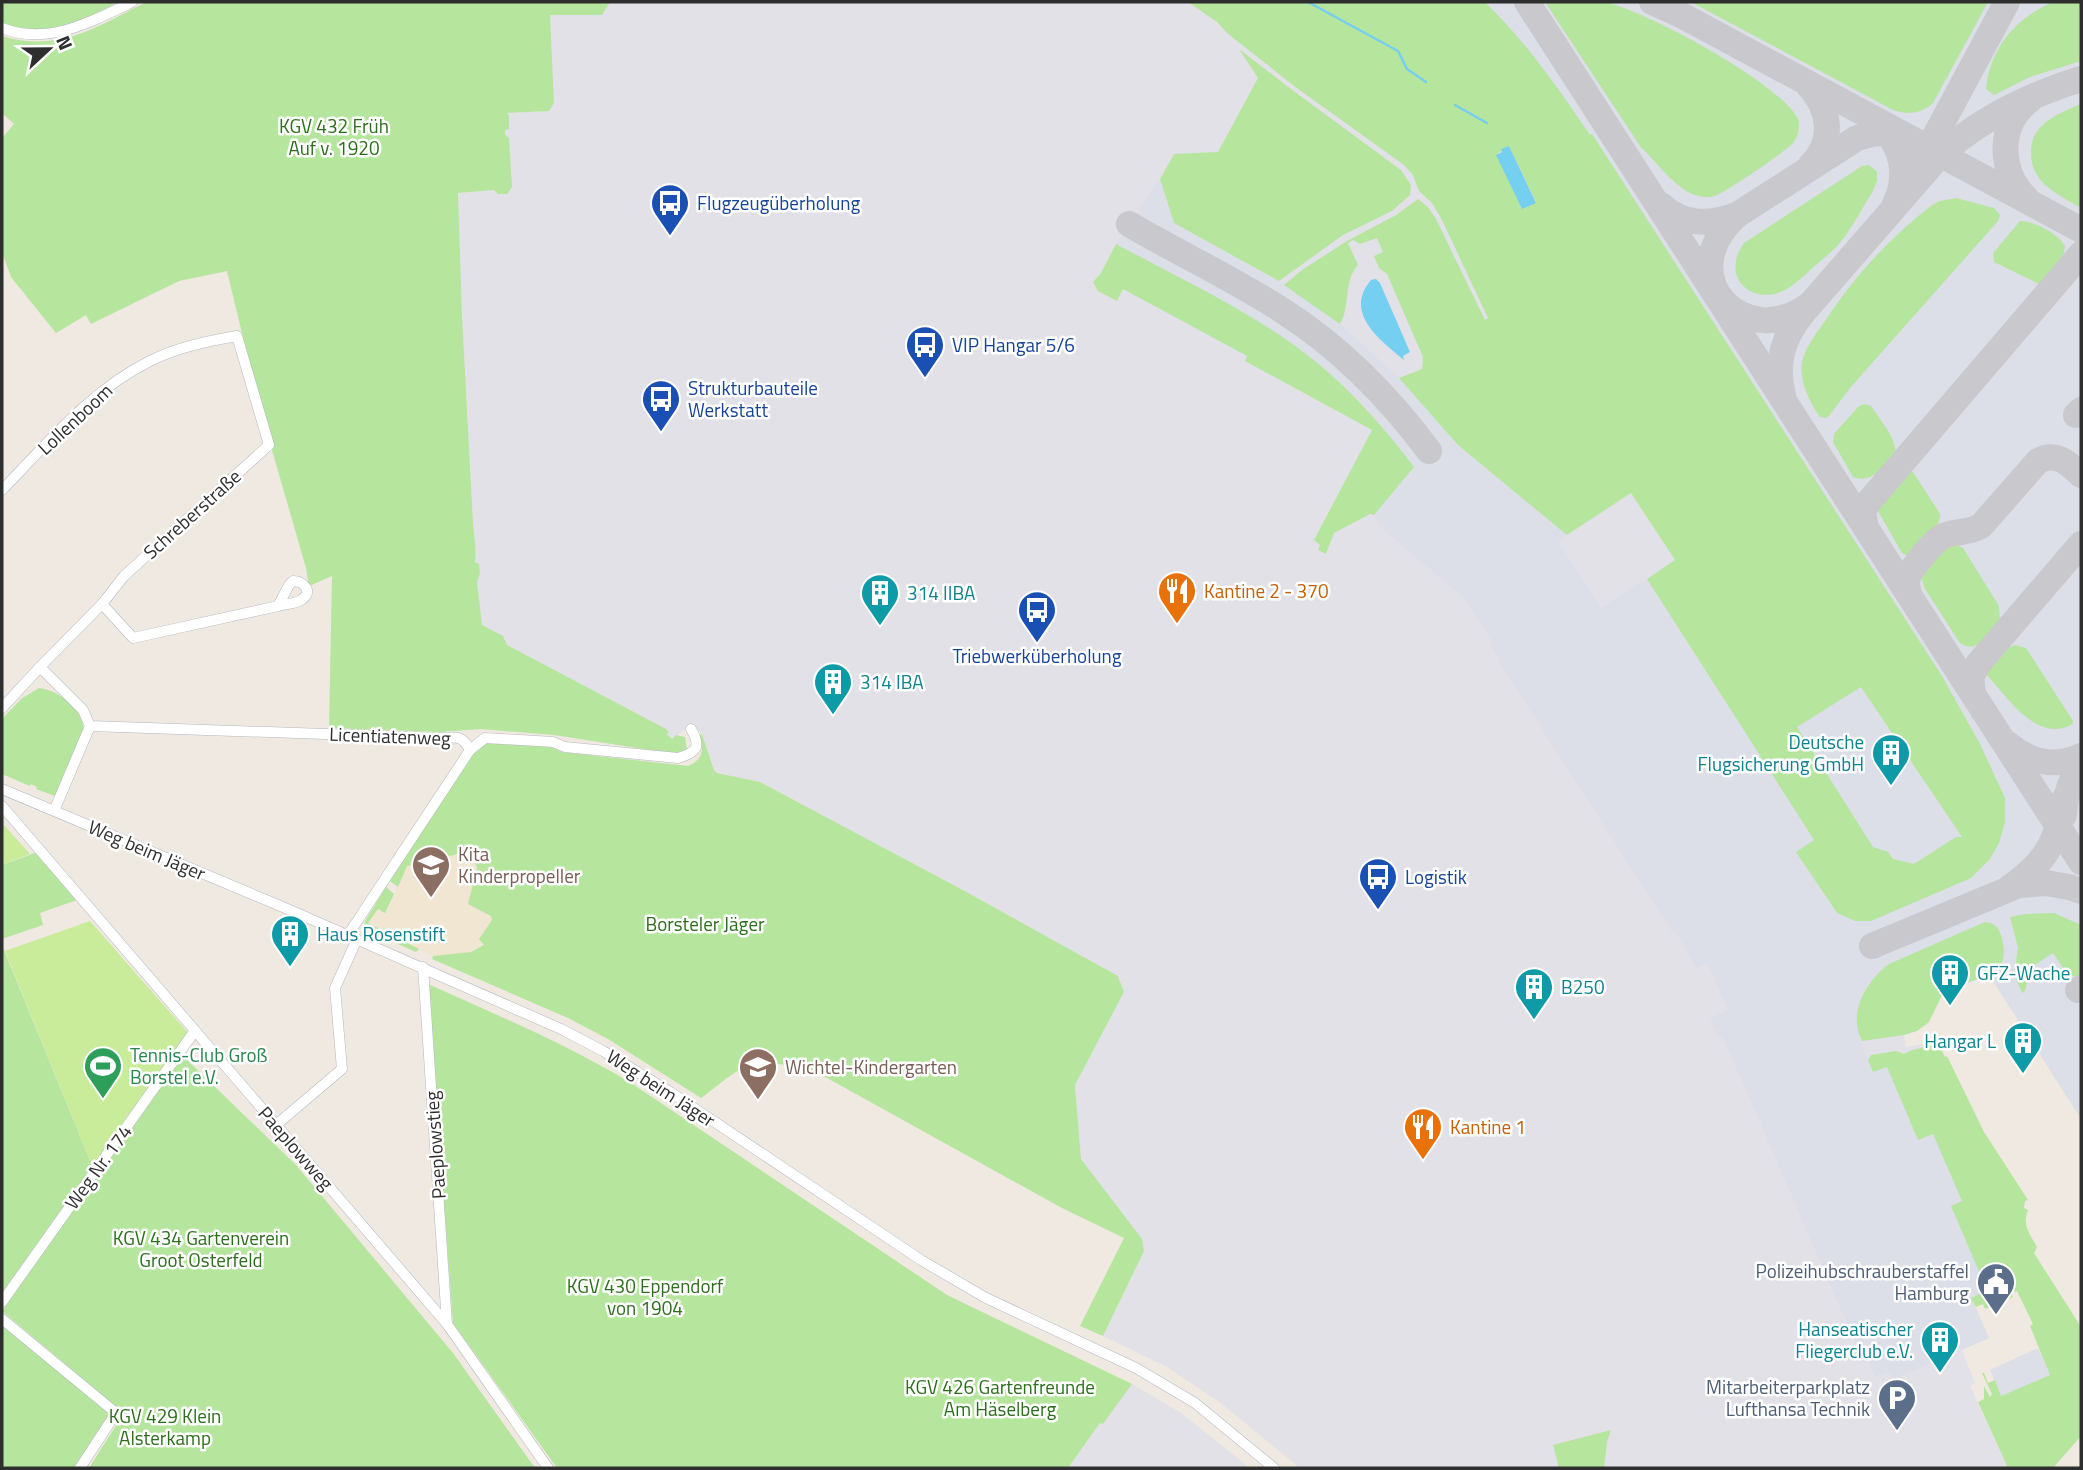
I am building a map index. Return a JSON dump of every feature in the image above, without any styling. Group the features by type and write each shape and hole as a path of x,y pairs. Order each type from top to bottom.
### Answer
{"street":[{"path":"2,27 28,34 55,34 93,21 132,2"},
{"name":"Lollenboom","path":"2,490 108,386 150,360 198,343 237,336"},
{"name":"Schreberstraße","path":"2,708 102,604 124,576 268,445 237,336"},
{"path":"102,604 133,638 278,606"},
{"path":"40,667 83,710 90,726 54,811"},
{"name":"Licentiatenweg","path":"90,726 456,737 465,741 470,750 485,738 552,742 565,747 678,758 696,750 697,743 691,729"},
{"path":"276,1125 342,1069 335,988 353,937 470,750"},
{"name":"Weg beim Jäger","path":"2,789 423,967 561,1029 603,1051 670,1092 956,1282 1136,1368 1195,1404 1274,1468"},
{"name":"Paeplowweg","path":"2,807 447,1324 548,1468"},
{"name":"Paeplowstieg","path":"423,967 447,1324"},
{"name":"Weg Nr. 174","path":"2,1302 194,1032"},
{"path":"2,1319 116,1413 80,1468"}],"shaded area":[{"path":"594,2 1208,2 1365,93 1643,481 1910,1034 1904,1035 1906,1047 1937,1039 2013,1209 2019,1287 1975,1305 1989,1338 1962,1350 1975,1383 1970,1386 2008,1468 1300,1468 1218,1401 1167,1367 1103,1336 1144,1251 1141,1239 1081,1159 1075,1085 1124,992 1118,976 760,782 717,773 698,729 684,730 672,739 507,645 503,636 481,625 473,523 458,193 495,190 505,130 509,129 506,113 549,111 554,103 550,15 594,15"},
{"path":"1208,2 2081,2 2081,1119 1989,975 1956,988 1949,994 1944,991 1926,1026 1882,970 1864,991 1857,1019 1859,1037 1873,1072 1887,1066 1918,1139 1933,1133 1962,1201 1951,1206 1988,1291 1971,1298 1989,1338 1894,1379 1890,1371 1875,1377 1868,1360 1860,1363 1854,1349 1857,1347 1729,1051 1722,1036 1718,1037 1710,1018 1728,1010 1707,963 1696,968 1675,930 1672,932 1499,662 1489,643 1491,640 1463,597 1378,525 1374,515 1414,467 1249,316 1116,244 1160,179 1174,223 1282,283 1340,324 1397,376 1458,445 1567,535 1558,541 1601,608 1647,579 1814,841 1797,852 1831,906 1837,913 1855,921 1884,893 1436,178"},
{"name":"Kita Kinderpropeller","path":"472,851 492,920 479,939 484,945 471,952 433,956 368,923 378,908 386,913 407,866"},
{"path":"2038,1348 2051,1375 2001,1396 1990,1370"},
{"path":"1132,1384 1181,1413 1250,1468 1068,1468"}],"green space":[{"path":"2,2 117,2 76,22 48,29 33,29 2,23"},
{"name":"KGV 432 Früh Auf v. 1920","path":"146,2 610,2 602,15 550,15 554,103 549,111 507,113 509,129 505,130 505,135 509,138 512,187 507,194 498,194 494,190 458,193 475,562 479,564 477,582 482,625 503,636 507,645 666,729 672,739 676,735 685,737 687,750 682,755 554,735 481,729 439,732 329,728 332,576 309,586 261,412 227,271 179,281 91,324 86,315 56,333 11,277 2,252 2,138 14,124 2,113 2,36 42,41 77,35"},
{"path":"1188,2 1485,2 1514,33 1554,83 1590,135 1592,134 1942,676 1980,744 2005,798 2005,822 1999,843 1990,859 1971,878 1871,921 1855,921 1837,913 1796,852 1814,840 1647,579 1675,560 1631,493 1567,535 1458,445 1399,378 1422,369 1423,357 1387,274 1379,268 1374,256 1383,252 1377,238 1360,244 1353,240 1348,243 1358,265 1350,278 1340,324 1284,285 1347,241 1396,215 1418,199 1436,219 1485,320 1488,318 1441,218 1432,203 1419,191 1413,175 1404,165 1294,86 1217,22","holes":["1509,146 1536,202 1523,209 1497,154","1861,687 1962,837 1956,837 1914,864 1893,859 1888,852 1873,847 1797,727"]},
{"path":"1545,2 1603,2 1648,18 1679,33 1744,71 1791,108 1799,123 1795,141 1742,180 1712,197 1691,193 1676,183 1642,149"},
{"path":"1691,2 1988,2 1933,103 1919,111 1905,113 1893,110"},
{"path":"2053,2 2081,2 2081,61 2030,77 1994,95 1986,89 1999,48 2007,36 2027,17"},
{"path":"1239,49 1401,170 1411,185 1410,195 1392,211 1343,235 1279,281 1174,223 1160,179 1174,154 1218,152 1258,78"},
{"path":"2081,104 2081,208 2044,184 2035,170 2031,154 2035,135 2040,128 2054,116"},
{"path":"1869,165 1877,172 1873,191 1848,232 1832,252 1785,290 1761,294 1743,285 1737,277 1736,267 1737,255 1744,243 1862,166"},
{"path":"1956,198 1994,208 2000,215 1998,221 1850,388 1829,416 1820,417 1803,383 1801,369 1805,352 1811,342 1847,291 1887,245 1932,205"},
{"path":"2020,221 2046,229 2065,246 2064,253 2041,285 1994,262 1993,253"},
{"path":"1116,244 1232,306 1298,348 1360,403 1414,467 1374,515 1370,514 1334,533 1326,554 1318,550 1320,545 1314,540 1372,430 1245,361 1247,356 1123,289 1117,301 1098,291 1093,282 1101,273"},
{"path":"1859,406 1871,406 1883,423 1894,443 1895,456 1871,476 1859,479 1853,477 1833,442 1834,434"},
{"path":"1913,472 1940,514 1937,526 1929,538 1908,556 1902,553 1878,511 1904,473"},
{"path":"1952,542 1963,548 1999,606 2000,621 1978,645 1966,646 1960,643 1925,589 1921,578 1923,570 1945,545"},
{"path":"2015,645 2026,648 2073,724 2060,729 2047,728 2036,723 2024,716 1987,675 1988,669 1998,657"},
{"path":"39,688 63,697 76,709 83,725 84,733 55,796 2,774 2,719 21,699"},
{"name":"Borsteler Jäger","path":"702,734 717,773 760,782 1118,976 1124,992 1075,1085 1081,1159 1142,1239 1144,1251 1103,1336 1080,1326 1124,1238 1062,1208 827,1078 785,1065 764,1064 742,1069 701,1098 608,1039 568,1018 432,959 433,956 471,952 484,945 479,939 492,920 491,916 468,904 477,868 471,851 407,866 398,887 390,881 482,740 544,744 562,752 688,766 697,761 701,754 699,735"},
{"path":"2,823 30,854 2,865"},
{"path":"35,853 77,900 40,913 43,925 2,939 2,865"},
{"path":"386,887 394,894 385,913 378,909 368,923 419,949 416,952 364,929 365,921"},
{"path":"2054,913 2081,925 2081,975 2068,973 2053,953 2021,974 2027,983 2022,993 2014,974 2018,948 2010,917"},
{"name":"Tennis-Club Groß Borstel e.V.","path":"90,921 188,1033 93,1168 5,951"},
{"path":"1985,922 1996,926 2001,935 2004,951 2002,963 1996,970 1957,987 1949,994 1944,991 1929,1022 1917,1031 1862,1041 1858,1030 1858,1009 1867,988 1881,971 1889,964"},
{"name":"KGV 434 Gartenverein Groot Osterfeld","path":"2,945 93,1168 2,1294"},
{"name":"KGV 430 Eppendorf von 1904","path":"428,984 582,1055 631,1083 947,1295 1132,1384 1068,1468 557,1468 453,1323"},
{"path":"1937,1043 1945,1057 1947,1056 1984,1132 2028,1200 2025,1201 2024,1208 2028,1210 2027,1229 2037,1247 2034,1253 2081,1327 2081,1436 2053,1468 2008,1468 1978,1402 1984,1399 1984,1386 1990,1397 1992,1394 1982,1373 1988,1383 1995,1380 2001,1396 2050,1375 2030,1326 2033,1324 2017,1291 2011,1293 2013,1297 1985,1309 1983,1304 1976,1307 1971,1298 1987,1290 1951,1206 1962,1201 1933,1134 1918,1140 1887,1067 1873,1072 1868,1060 1871,1055 1896,1051 1904,1054"},
{"name":"KGV 434 Gartenverein Groot Osterfeld","path":"183,1056 296,1165 453,1353 535,1468 89,1468 124,1413 2,1311"},
{"path":"2,1323 110,1414 75,1468 2,1468"},
{"path":"1611,1430 1604,1468 1559,1468 1553,1445"}],"water":[{"path":"1509,146 1536,203 1522,209 1496,155"},
{"path":"1376,279 1410,352 1403,356 1404,360 1376,335 1363,315 1363,292 1371,280"}],"waterway":[{"path":"1308,2 1398,51 1407,69 1426,82"},
{"path":"1455,105 1487,123"}],"taxiway":[{"path":"1527,2 2081,862"},
{"path":"1652,2 1683,16 2081,230"},
{"path":"1921,162 2007,2"},
{"path":"1783,395 1780,363 1794,324 1941,154 1973,129 2007,109 2043,92 2081,79"},
{"path":"1808,85 1821,104 1827,125 1824,146 1811,165"},
{"path":"2026,198 2011,175 2006,148 2007,134 2012,122 2019,110 2030,100"},
{"path":"1880,124 1894,142 1901,161 1902,182 1895,204"},
{"path":"1809,305 1785,317 1761,320 1740,314 1723,301 1713,283 1711,262 1718,239 1737,215 1857,138 1876,133 1899,135"},
{"path":"1661,205 1679,217 1698,222 1717,221 1737,215"},
{"path":"1129,224 1245,288 1304,325 1344,357 1380,392 1429,451"},
{"path":"1866,527 1863,514 1866,505 2081,254"},
{"path":"2076,415 2081,410"},
{"path":"1909,595 1907,582 1910,574 1929,549 1943,536 1981,526 2038,461 2056,458 2081,475"},
{"path":"1973,693 1971,677 1978,664 2081,544"},
{"path":"2008,744 2033,759 2043,761 2062,762 2081,756"},
{"path":"2064,815 2069,789 2081,765"},
{"path":"2009,888 2033,869 2048,850 2058,827 2065,798"},
{"path":"1872,946 2019,885 2046,883 2081,891"}],"place":[{"name":"Flugzeugüberholung","path":"670,237"},
{"name":"VIP Hangar 5/6","path":"925,379"},
{"name":"Strukturbauteile Werkstatt","path":"661,433"},
{"name":"Kantine 2 - 370","path":"1177,625"},
{"name":"314 IIBA","path":"880,627"},
{"name":"Triebwerküberholung","path":"1037,644"},
{"name":"314 IBA","path":"833,716"},
{"name":"Deutsche Flugsicherung GmbH","path":"1891,787"},
{"name":"Kita Kinderpropeller","path":"431,899"},
{"name":"Logistik","path":"1378,911"},
{"name":"Haus Rosenstift","path":"290,968"},
{"name":"GFZ-Wache","path":"1950,1007"},
{"name":"B250","path":"1534,1021"},
{"name":"Hangar L","path":"2023,1075"},
{"name":"Tennis-Club Groß Borstel e.V.","path":"103,1100"},
{"name":"Wichtel-Kindergarten","path":"758,1101"},
{"name":"Kantine 1","path":"1423,1161"},
{"name":"Polizeihubschrauberstaffel Hamburg","path":"1996,1316"},
{"name":"Hanseatischer Fliegerclub e.V.","path":"1940,1374"},
{"name":"Mitarbeiterparkplatz Lufthansa Technik","path":"1897,1432"}],"park label":[{"name":"KGV 426 Gartenfreunde Am Häselberg","path":"1000,1398"},
{"name":"KGV 429 Klein Alsterkamp","path":"165,1427"}]}
